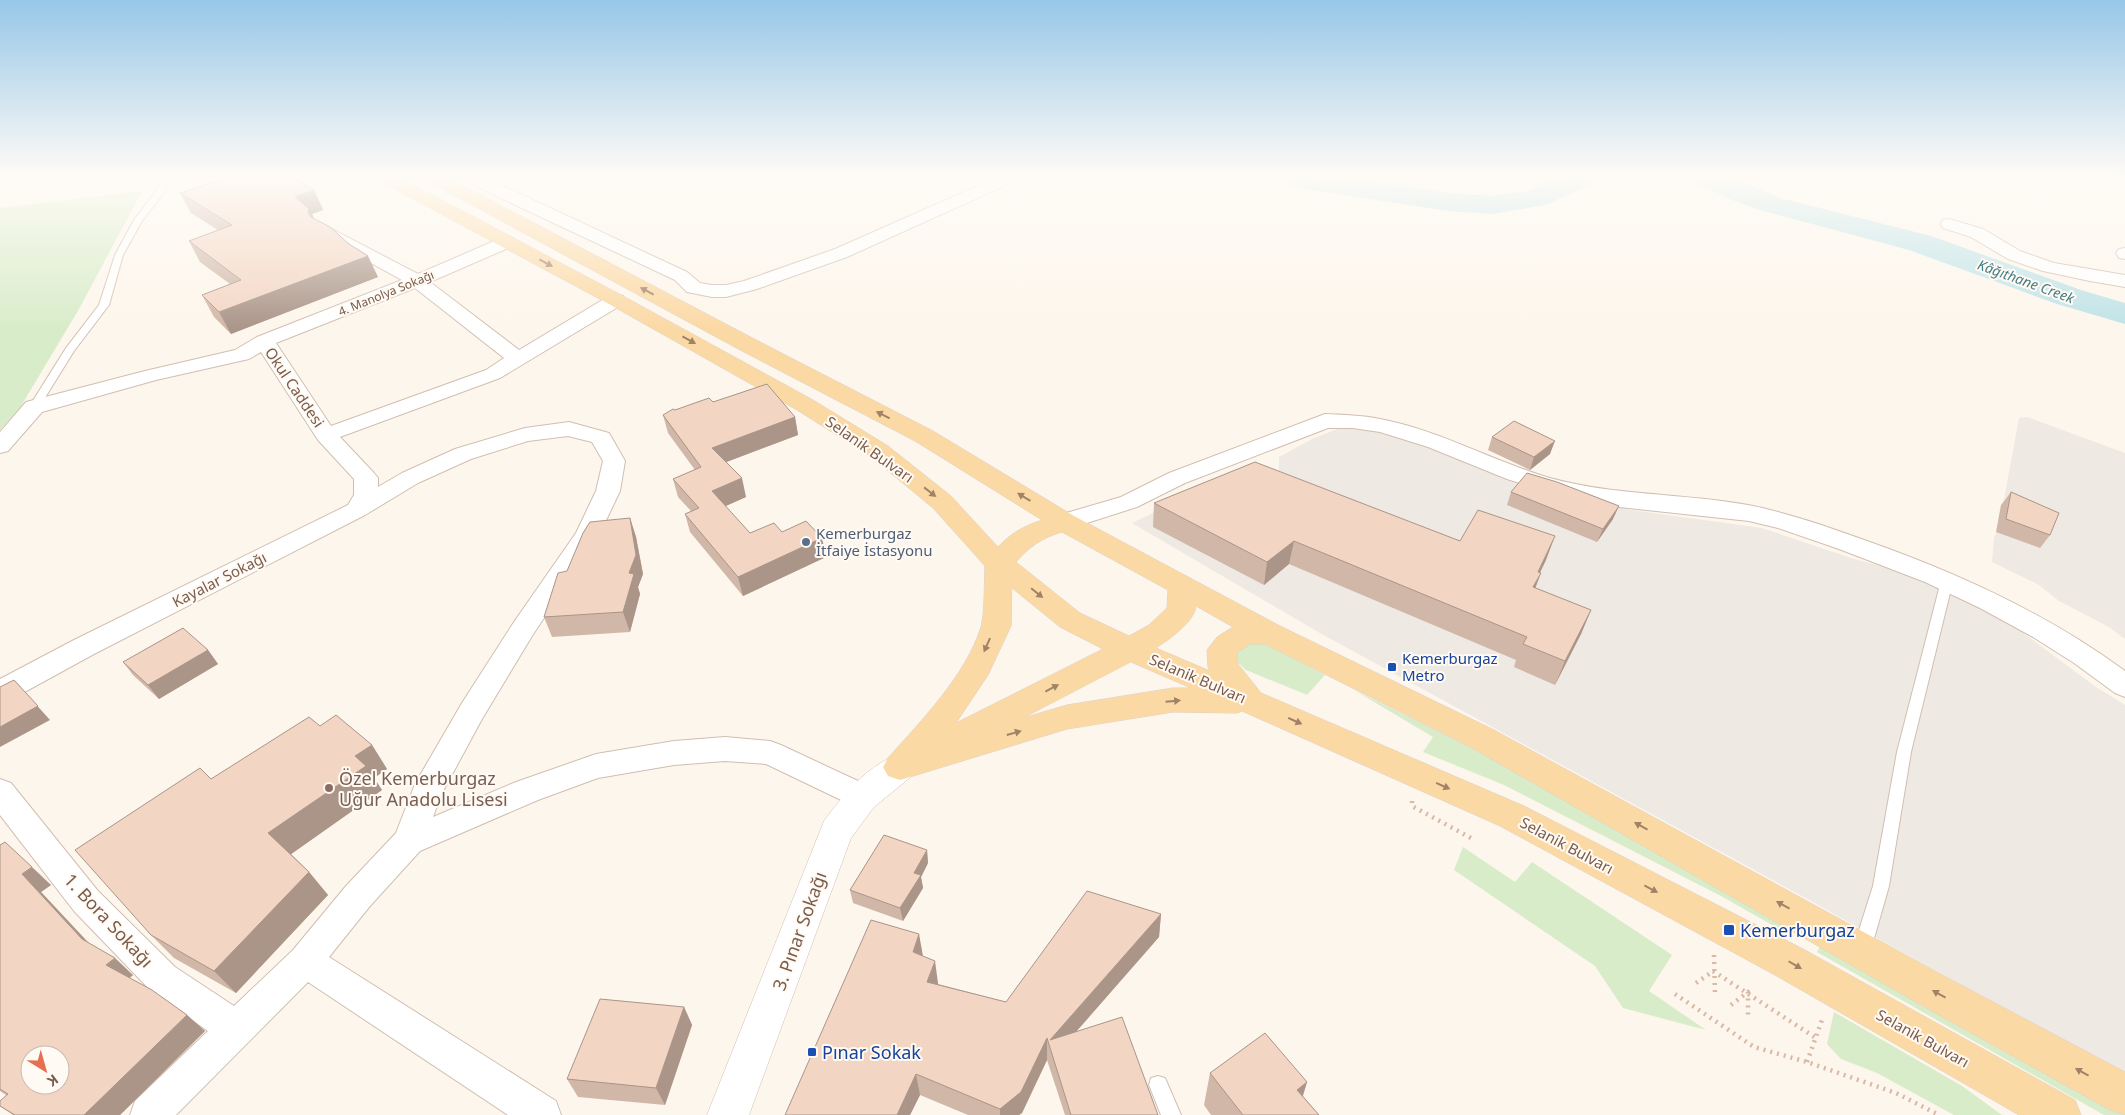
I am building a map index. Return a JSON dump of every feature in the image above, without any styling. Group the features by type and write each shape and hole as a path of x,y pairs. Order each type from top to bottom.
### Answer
{"main road":[{"name":"Selanik Bulvarı","path":"477,226 616,300 805,405 879,452 942,502 987,553 1070,620 1130,649 1512,816 1789,962 2060,1115"},
{"name":"Selanik Bulvarı","path":"550,226 761,352 924,436 1066,522 1182,587 1270,634 1483,738 2125,1095"},
{"path":"900,767 947,712 977,667 996,626 999,563 1019,541 1036,531 1066,522"},
{"path":"900,767 1130,649 1159,632 1181,611 1182,587"},
{"path":"1250,701 1223,667 1222,650 1235,637 1253,632 1270,634"},
{"path":"900,767 1067,718 1173,700 1250,701"}],"street":[{"path":"573,226 681,276 694,288 726,291 750,285 841,253 901,226"},
{"path":"1955,226 1977,233 2014,254 2049,267 2125,281"},
{"path":"328,232 417,281 519,360"},
{"name":"4. Manolya Sokağı","path":"264,341 417,281 507,242"},
{"name":"Okul Caddesi","path":"34,407 152,375 242,355 264,341 326,435 493,374 616,300"},
{"path":"0,446 34,407"},
{"path":"1066,522 1129,502 1177,478 1306,427 1325,421 1345,420 1402,430 1506,471 1542,483 1626,500 1710,508 1766,517 1910,564 1999,606 2070,646 2125,686"},
{"name":"Kayalar Sokağı","path":"0,692 84,647 356,510 410,478 463,454 525,434 569,429 601,438 614,461 608,491 587,535 543,599 472,711 426,793 409,841"},
{"path":"326,435 366,478 366,494 356,510"},
{"path":"149,1115 305,961 358,896 409,841 527,791 596,766 674,754 725,749 770,753 862,797"},
{"name":"3. Pınar Sokağı","path":"728,1115 836,831 862,797 900,767"},
{"name":"1. Bora Sokağı","path":"0,792 86,901 164,979 236,1029"},
{"path":"305,961 542,1115"}],"lane":[{"path":"34,407 70,350 104,305 119,255 135,226"},
{"path":"1862,950 1881,886 1904,752 1947,581"},
{"path":"1158,1085 1171,1115"}],"path":[{"path":"1714,950 1714,994"},
{"path":"1696,983 1713,972"},
{"path":"1713,972 1748,992 1816,1038"},
{"path":"1731,1005 1748,992"},
{"path":"1748,992 1748,1016"},
{"path":"1675,994 1754,1047 1807,1062 1896,1093 1939,1115"},
{"path":"1807,1062 1825,1013"}],"shaded area":[{"path":"2027,417 2125,453 2125,639 2109,627 2059,601 2039,585 1992,562 1994,538 1999,526 2019,418"},
{"path":"1340,428 1372,429 1554,492 1631,510 1762,528 1854,559 1929,578 2003,618 2096,687 2125,705 2125,1077 1802,896 1318,632 1132,523 1196,492 1279,472 1279,457 1312,439"}],"green space":[{"path":"0,226 123,226 79,309 21,406 0,430"},
{"path":"1262,642 1325,675 1307,695 1246,670 1234,659 1241,648"},
{"path":"1354,690 1515,769 1793,923 1788,934 1721,896 1504,785 1423,752 1433,737"},
{"path":"1463,847 1515,882 1532,862 1672,955 1649,991 1706,1030 1623,1008 1595,966 1454,870"},
{"path":"1823,940 2125,1115 2104,1115 1817,952"},
{"path":"1834,1012 1962,1086 2002,1115 1954,1115 1877,1073 1841,1059 1827,1044"}],"building":[{"path":"229,226 328,226 349,244 368,256 219,312 202,295 241,280 189,241"},
{"path":"767,384 795,417 712,448 742,478 712,491 750,533 774,523 782,532 806,521 822,538 738,577 685,514 699,508 673,479 701,467 663,415 673,409 675,410 709,398 713,402"},
{"path":"1514,421 1555,441 1534,457 1492,437"},
{"path":"1255,462 1460,541 1478,510 1555,536 1538,572 1541,573 1533,587 1591,610 1565,661 1523,644 1527,637 1294,541 1267,562 1154,503"},
{"path":"1527,473 1557,482 1619,506 1603,529 1511,492"},
{"path":"2011,492 2059,513 2050,535 2006,519"},
{"path":"630,518 636,555 629,573 634,574 623,612 544,617 558,573 567,571 583,533 590,522"},
{"path":"183,628 208,650 148,685 123,662"},
{"path":"14,680 38,706 0,727 0,687"},
{"path":"336,715 372,745 355,756 366,766 268,833 309,872 214,971 151,935 75,850 200,768 211,779 309,717 320,726"},
{"path":"884,835 927,850 914,873 921,875 900,908 850,890"},
{"path":"5,842 32,867 22,874 82,939 115,958 106,965 152,990 187,1015 84,1115 15,1115 0,1106 0,1101 8,1094 0,1089 0,845"},
{"path":"1087,891 1161,914 1050,1040 1122,1017 1158,1115 1071,1115 1047,1038 1021,1092 1000,1109 916,1074 897,1115 785,1115 871,920 919,934 913,952 935,961 927,982 1006,1002"},
{"path":"600,999 684,1007 656,1088 567,1079"},
{"path":"1265,1033 1307,1082 1297,1090 1319,1115 1243,1115 1210,1073"}],"waterway":[{"name":"Kâğıthane Creek","path":"1855,226 1920,243 2069,297 2125,314"}],"place":[{"name":"Kemerburgaz İtfaiye İstasyonu","path":"806,542"},
{"name":"Kemerburgaz Metro","path":"1392,667"},
{"name":"Özel Kemerburgaz Uğur Anadolu Lisesi","path":"329,788"},
{"name":"Kemerburgaz","path":"1729,930"},
{"name":"Pınar Sokak","path":"812,1052"}]}
